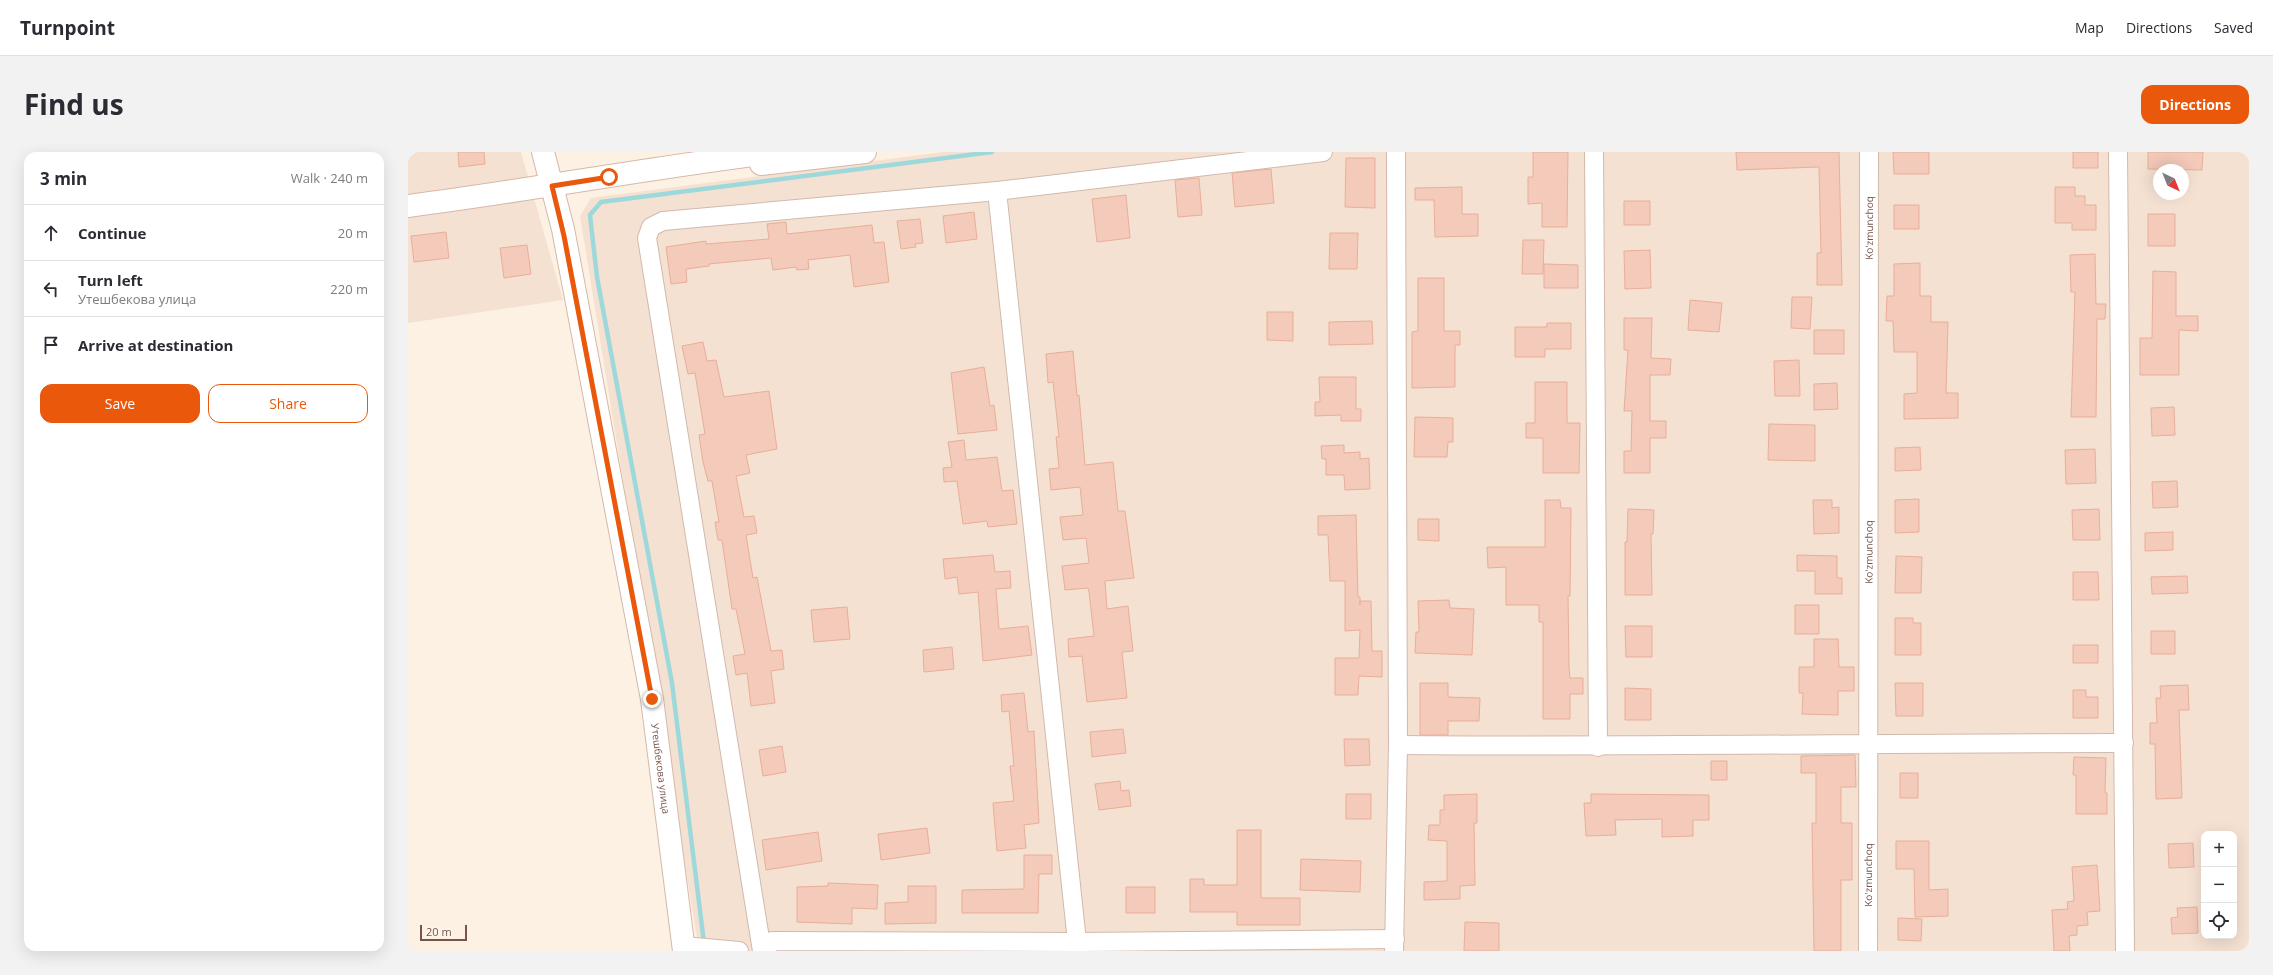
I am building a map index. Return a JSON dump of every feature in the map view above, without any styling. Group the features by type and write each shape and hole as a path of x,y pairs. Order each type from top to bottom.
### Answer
{"main road":[{"name":"Утешбекова улица","path":"542,152 564,236 652,699 683,949"},
{"path":"408,206 552,186 706,161 778,152"},
{"path":"609,177 708,169 865,152"}],"street":[{"path":"763,951 647,238 651,227 663,221 997,191 1323,152"},
{"path":"763,951 772,941 1078,947 1394,945 1398,745 1396,152"},
{"path":"1594,152 1598,747"},
{"name":"Ko'zmunchoq","path":"1868,951 1869,152"},
{"path":"2118,152 2125,951"},
{"path":"997,191 1078,947"},
{"path":"1398,745 1598,747 1869,743 2124,743"},
{"path":"683,949 734,950"}],"shaded area":[{"path":"408,152 521,152 563,300 408,323"},
{"path":"943,152 2249,152 2249,951 699,951 580,216 591,198"}],"building":[{"path":"458,152 484,152 485,164 459,167"},
{"path":"1533,152 1568,152 1567,227 1542,227 1542,203 1528,204 1528,177 1533,177"},
{"path":"1736,152 1839,152 1842,285 1817,285 1817,253 1821,253 1819,167 1737,170"},
{"path":"1893,152 1929,152 1929,174 1894,174"},
{"path":"2073,152 2098,152 2098,168 2073,168"},
{"path":"2148,152 2203,152 2202,170 2189,170 2189,164 2153,164 2153,169 2148,169"},
{"path":"1346,158 1375,158 1375,208 1345,207"},
{"path":"1271,169 1274,203 1235,207 1232,173"},
{"path":"1199,178 1202,215 1178,217 1175,180"},
{"path":"1462,187 1462,214 1478,214 1478,236 1435,237 1434,200 1415,200 1415,188"},
{"path":"2055,187 2075,187 2075,196 2085,196 2085,205 2096,205 2096,230 2072,230 2072,223 2055,223"},
{"path":"1126,195 1130,238 1097,242 1092,199"},
{"path":"1624,201 1650,201 1650,225 1624,225"},
{"path":"1894,205 1919,205 1919,229 1894,229"},
{"path":"974,212 977,239 946,243 943,216"},
{"path":"2148,214 2175,214 2175,246 2148,246"},
{"path":"920,219 923,243 915,244 916,247 901,249 897,221"},
{"path":"786,222 787,234 872,225 874,243 884,242 889,282 854,287 850,255 808,260 809,269 797,270 796,267 773,270 771,258 709,264 709,266 686,269 687,282 671,284 666,247 706,241 706,244 769,239 767,224"},
{"path":"446,232 449,258 414,262 411,236"},
{"path":"1330,233 1358,233 1357,269 1329,269"},
{"path":"1523,240 1544,240 1543,274 1522,274"},
{"path":"527,245 531,274 504,278 500,248"},
{"path":"1650,250 1651,288 1625,289 1624,251"},
{"path":"2095,254 2096,304 2106,304 2105,319 2097,319 2096,417 2071,417 2075,292 2071,292 2070,255"},
{"path":"1920,263 1920,296 1931,296 1931,322 1948,322 1946,393 1958,393 1958,418 1904,419 1904,394 1917,393 1917,352 1894,352 1893,321 1886,321 1887,296 1894,296 1894,264"},
{"path":"1544,264 1578,265 1578,288 1544,288"},
{"path":"2153,271 2176,272 2176,316 2198,316 2198,331 2179,330 2179,375 2140,375 2140,338 2152,338"},
{"path":"1418,278 1444,278 1444,331 1460,331 1460,345 1455,345 1455,387 1412,388 1412,332 1418,331"},
{"path":"1792,297 1812,297 1810,329 1791,328"},
{"path":"1690,300 1722,303 1719,332 1688,330"},
{"path":"1267,312 1293,312 1293,341 1267,340"},
{"path":"1624,318 1652,318 1651,358 1671,359 1670,375 1650,375 1650,421 1666,421 1666,438 1650,438 1650,473 1624,473 1624,451 1631,451 1632,411 1624,411 1628,350 1624,350"},
{"path":"1372,321 1373,344 1329,345 1329,322"},
{"path":"1547,323 1571,323 1571,349 1545,349 1545,357 1515,357 1515,327 1547,327"},
{"path":"1814,330 1844,330 1844,354 1814,354"},
{"path":"703,342 707,361 716,360 724,397 769,391 777,449 746,455 750,473 736,476 744,517 754,516 757,533 746,535 753,578 757,577 771,651 782,650 784,669 771,671 775,703 751,706 747,673 736,675 733,656 745,654 736,609 732,609 722,540 718,540 715,522 719,522 712,481 708,481 703,462 699,435 705,434 695,373 688,374 682,346"},
{"path":"1073,351 1077,396 1079,395 1085,465 1113,462 1118,511 1125,511 1134,578 1105,581 1107,609 1128,606 1133,651 1122,652 1127,698 1087,702 1082,656 1069,657 1068,639 1094,636 1089,592 1088,588 1065,590 1062,566 1089,563 1086,538 1063,540 1060,517 1083,515 1080,487 1051,490 1049,469 1059,468 1056,437 1059,437 1053,382 1048,383 1046,354"},
{"path":"1799,360 1800,396 1775,396 1774,361"},
{"path":"984,367 990,406 994,405 997,430 958,434 951,373"},
{"path":"1319,377 1356,377 1356,409 1361,409 1361,421 1341,421 1341,415 1315,416 1315,402 1320,402"},
{"path":"1535,382 1567,382 1567,423 1580,423 1579,473 1543,473 1543,438 1526,438 1526,423 1535,423"},
{"path":"1837,383 1838,409 1814,410 1814,384"},
{"path":"2174,407 2175,435 2152,436 2151,408"},
{"path":"1415,417 1453,418 1453,442 1448,442 1447,457 1414,457"},
{"path":"1769,424 1815,425 1815,461 1768,460"},
{"path":"964,440 966,460 997,457 1002,491 1013,490 1017,524 988,527 987,521 963,524 957,481 944,482 943,468 952,467 948,442"},
{"path":"1344,445 1344,453 1360,452 1360,459 1369,458 1370,489 1345,490 1344,475 1326,475 1326,459 1322,459 1321,446"},
{"path":"1920,447 1921,470 1895,471 1895,448"},
{"path":"2095,449 2096,483 2066,484 2065,450"},
{"path":"2177,481 2178,507 2153,508 2152,482"},
{"path":"1919,499 1919,532 1895,533 1895,500"},
{"path":"1545,500 1560,500 1561,508 1571,508 1570,596 1568,596 1569,667 1570,678 1583,678 1583,694 1570,694 1570,719 1543,719 1543,622 1539,622 1539,605 1506,605 1506,567 1488,568 1487,547 1545,547"},
{"path":"1813,500 1832,500 1832,508 1839,507 1839,533 1814,534"},
{"path":"1628,509 1654,510 1653,534 1651,534 1652,595 1625,595 1625,542 1627,542"},
{"path":"2099,509 2100,540 2073,540 2072,510"},
{"path":"1356,515 1358,597 1360,597 1360,601 1371,601 1372,651 1382,651 1382,677 1359,676 1358,695 1335,695 1335,658 1359,658 1360,630 1345,631 1345,581 1330,581 1328,535 1318,535 1318,516"},
{"path":"1418,519 1439,519 1439,541 1418,540"},
{"path":"2173,532 2173,550 2145,551 2145,533"},
{"path":"993,555 995,572 1010,571 1011,588 996,589 999,629 1028,626 1032,655 983,661 978,592 959,594 957,577 945,579 943,559"},
{"path":"1797,555 1837,556 1837,578 1842,578 1842,594 1815,594 1815,571 1797,571"},
{"path":"1896,556 1922,557 1921,593 1895,593"},
{"path":"2073,572 2098,572 2099,600 2073,600"},
{"path":"2187,576 2188,593 2152,594 2151,577"},
{"path":"1449,600 1450,608 1474,609 1472,655 1415,653 1416,632 1419,632 1418,601"},
{"path":"1795,605 1819,605 1819,634 1795,634"},
{"path":"847,607 850,639 814,642 811,610"},
{"path":"1895,618 1913,618 1913,623 1921,623 1921,655 1895,655"},
{"path":"1625,626 1652,626 1652,657 1626,657"},
{"path":"2151,631 2175,631 2175,654 2151,654"},
{"path":"1814,639 1838,639 1839,667 1854,667 1854,691 1838,691 1838,715 1802,714 1803,693 1799,693 1799,667 1814,667"},
{"path":"2073,645 2098,645 2098,663 2073,663"},
{"path":"952,647 954,669 924,672 923,650"},
{"path":"1420,683 1448,683 1448,697 1480,698 1479,721 1448,721 1448,735 1420,735"},
{"path":"1895,683 1923,683 1923,716 1896,716"},
{"path":"2188,685 2189,710 2179,710 2182,798 2156,799 2155,744 2150,744 2150,723 2157,723 2156,698 2161,698 2160,686"},
{"path":"1625,688 1651,689 1651,720 1625,720"},
{"path":"2073,690 2086,690 2086,697 2098,697 2098,718 2073,718"},
{"path":"1024,693 1028,732 1034,731 1039,823 1024,825 1026,848 997,851 993,803 1014,801 1010,766 1014,766 1009,711 1002,712 1001,695"},
{"path":"1123,729 1126,753 1092,757 1090,732"},
{"path":"1344,739 1369,739 1370,765 1345,766"},
{"path":"782,746 786,772 763,776 759,750"},
{"path":"1855,755 1856,787 1841,787 1841,823 1852,823 1852,880 1841,880 1841,951 1814,951 1812,823 1816,823 1816,773 1801,773 1801,756"},
{"path":"2074,757 2106,758 2105,793 2107,793 2107,814 2076,814 2076,775 2073,775"},
{"path":"1711,761 1727,761 1727,780 1711,780"},
{"path":"1900,773 1918,773 1918,798 1900,798"},
{"path":"1120,781 1121,791 1129,790 1131,806 1099,810 1095,784"},
{"path":"1346,794 1371,794 1371,819 1346,819"},
{"path":"1477,794 1477,823 1474,823 1475,885 1460,886 1460,899 1424,900 1424,882 1447,881 1447,841 1428,840 1429,825 1440,825 1440,810 1444,810 1444,795"},
{"path":"1591,794 1709,795 1709,820 1693,820 1693,836 1662,837 1662,819 1615,820 1616,835 1586,836 1584,803 1591,803"},
{"path":"927,828 930,853 881,860 878,834"},
{"path":"1237,830 1261,830 1261,898 1300,898 1300,925 1237,925 1237,912 1190,912 1190,879 1204,879 1204,885 1237,885"},
{"path":"818,832 822,861 766,870 762,840"},
{"path":"1896,841 1929,841 1929,890 1948,889 1948,916 1915,917 1914,869 1896,869"},
{"path":"2193,843 2194,867 2169,868 2168,844"},
{"path":"1024,855 1052,855 1052,874 1039,874 1038,913 962,913 962,890 1024,889"},
{"path":"1301,859 1361,861 1360,892 1300,890"},
{"path":"2097,865 2100,911 2087,912 2088,925 2077,926 2077,935 2069,936 2070,951 2054,951 2052,910 2068,909 2067,902 2074,901 2072,867"},
{"path":"828,883 878,885 877,909 852,908 852,924 797,922 797,887 828,886"},
{"path":"908,886 936,886 936,923 885,924 885,903 908,902"},
{"path":"1126,887 1155,887 1155,913 1126,913"},
{"path":"2197,907 2198,933 2172,934 2171,918 2178,917 2177,908"},
{"path":"1898,918 1922,919 1921,941 1898,940"},
{"path":"1465,922 1499,923 1499,951 1464,951"}],"waterway":[{"path":"704,943 672,683 597,277 590,215 601,202 992,152"}],"route":[{"path":"609,177 552,186 563,229 652,699"}]}
